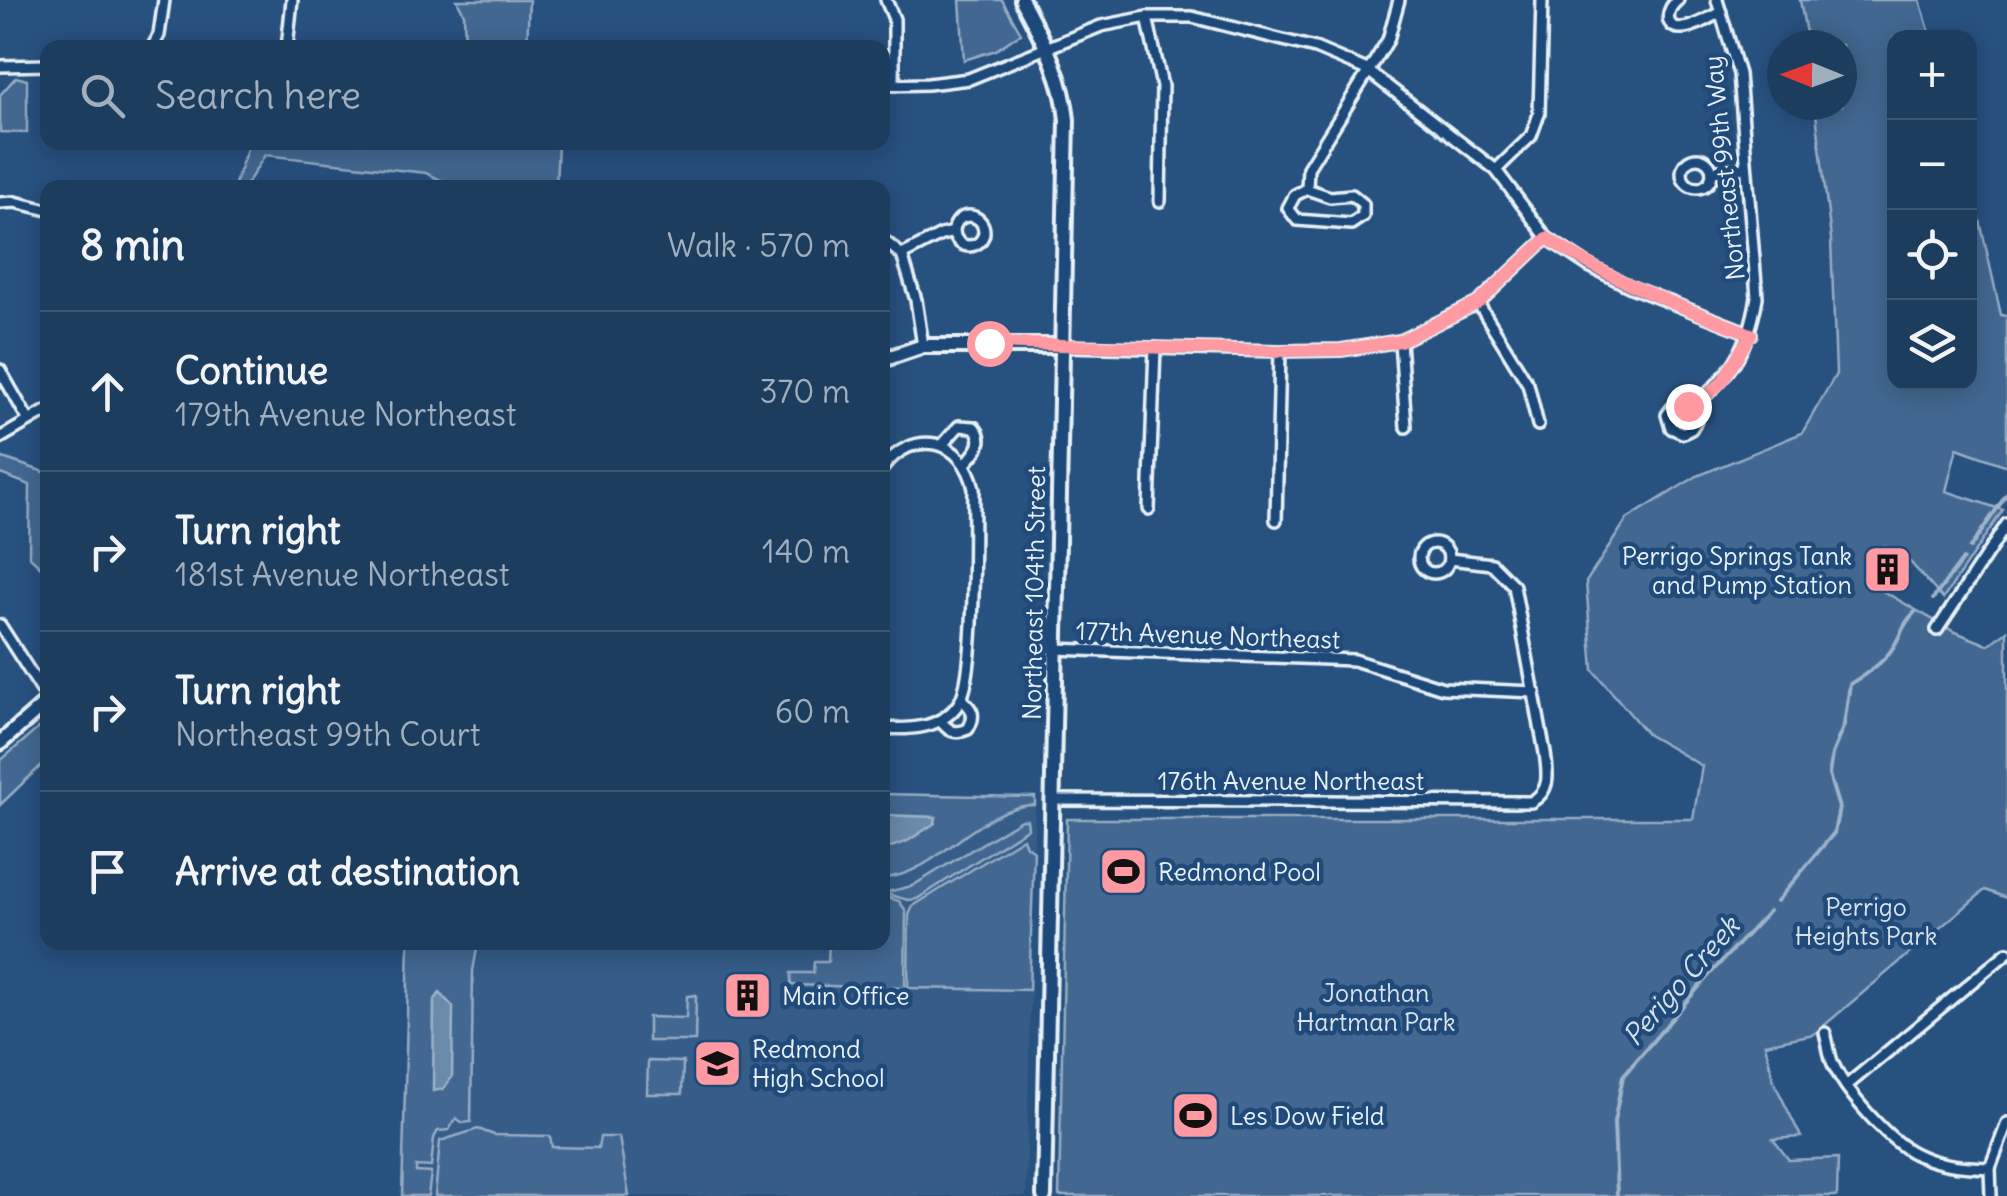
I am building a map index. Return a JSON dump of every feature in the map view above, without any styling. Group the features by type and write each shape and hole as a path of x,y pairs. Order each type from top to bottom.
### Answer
{"street":[{"path":"156,40 164,0"},
{"path":"288,40 292,0"},
{"path":"886,0 894,20 890,63"},
{"name":"Northeast 104th Street","path":"1022,0 1064,93 1067,120 1044,1196"},
{"path":"1307,189 1308,168 1388,40 1400,0"},
{"path":"1496,170 1530,136 1539,114 1542,0"},
{"path":"1678,0 1671,4 1668,13 1670,22 1678,28 1721,12"},
{"name":"Northeast 99th Way","path":"1717,0 1738,74 1757,297 1751,334"},
{"path":"890,85 969,79 1101,26 1148,17 1192,17 1315,48 1367,70 1496,170 1547,238 1589,266 1631,287 1751,334 1722,382 1692,408"},
{"path":"1148,17 1162,86 1160,201"},
{"path":"0,66 40,65"},
{"path":"1712,172 1746,168"},
{"path":"1307,189 1330,197 1352,195 1363,204 1363,216 1351,224 1297,220 1288,208 1295,194 1307,189"},
{"path":"0,203 40,208"},
{"path":"902,255 954,232"},
{"path":"890,357 923,346 1280,351 1341,350 1400,341 1478,303 1547,238"},
{"path":"890,245 902,255 916,300 923,346"},
{"path":"1478,303 1528,384 1538,425"},
{"path":"1400,341 1406,427"},
{"path":"1149,509 1156,348"},
{"path":"1276,520 1280,351"},
{"path":"0,370 29,421"},
{"path":"0,438 40,415"},
{"path":"942,445 959,426 974,427 980,436 980,446 966,464"},
{"path":"890,460 899,450 914,445 942,445 956,452 966,464 974,490 969,661 962,700 940,720 914,730 890,728"},
{"path":"1937,630 2007,524"},
{"path":"1449,559 1492,564 1514,586 1535,692"},
{"path":"0,625 4,641 40,689"},
{"name":"177th Avenue Northeast","path":"1055,650 1354,660 1444,688 1535,692"},
{"name":"176th Avenue Northeast","path":"1051,800 1531,802 1545,792 1548,774 1535,692"},
{"path":"940,720 948,730 968,729 974,715 962,700"},
{"path":"0,743 40,707"},
{"path":"1846,1086 2007,953"},
{"path":"1825,1033 1833,1063 1846,1086 1888,1132 1916,1155 1948,1165 1990,1168"},
{"path":"1991,1196 1990,1168 2007,1124"}],"shaded area":[{"name":"Redmond High School","path":"890,794 1035,797 1026,1196 402,1196 409,950 890,950"},
{"path":"890,815 936,817 935,823 890,847"},
{"path":"440,993 453,1007 452,1077 443,1089 433,1091 434,1001"}],"green space":[{"path":"457,0 529,0 527,40 465,40 464,14"},
{"path":"960,0 1002,0 1021,33 996,50 964,60"},
{"path":"1800,0 1920,0 1929,30 1887,30 1887,390 1977,390 1977,207 2001,315 2007,316 2007,466 1957,448 1946,491 2003,510 1943,599 1903,554 1884,546 1873,550 1865,565 1867,582 1953,631 1988,645 2007,631 2007,898 1985,890 1814,1034 1765,1044 1774,1082 1801,1137 1773,1139 1789,1160 1838,1158 1837,1196 1059,1196 1067,819 1693,819 1702,766 1648,735 1593,670 1586,582 1627,519 1697,476 1802,433 1836,374 1831,239 1817,120 1857,120 1857,30 1805,30"},
{"path":"16,77 27,80 27,133 0,132 0,95"},
{"path":"247,150 558,150 556,180 440,180 426,173 265,155 249,180 236,180"},
{"path":"0,457 40,471 40,566 29,556 30,485 0,474"},
{"path":"40,727 40,767 0,805 0,761"},
{"path":"890,794 1035,797 1035,805 996,816 922,866 890,877"},
{"path":"1027,820 1028,828 917,899 890,895 890,891 912,886"},
{"path":"1023,838 1034,851 1029,990 908,988 909,915 913,906"},
{"path":"890,898 899,901 906,911 905,988 791,985 791,973 813,973 814,962 828,962 829,950 890,950"},
{"path":"409,950 477,950 473,971 471,1122 463,1123 456,1118 449,1130 438,1131 431,1167 416,1166 416,1172 431,1173 428,1196 402,1196"},
{"path":"696,995 695,1041 648,1041 648,1017 686,1018 687,996"},
{"path":"648,1061 683,1062 682,1094 647,1094"},
{"path":"478,1129 494,1135 550,1136 552,1147 598,1148 600,1137 619,1137 629,1196 435,1196 440,1141"}],"waterway":[{"name":"Perigo Creek","path":"1970,548 2007,494"},
{"name":"Perigo Creek","path":"1933,599 1963,559"},
{"name":"Perigo Creek","path":"1777,901 1834,833 1839,808 1829,775 1832,754 1844,725 1850,684 1885,658 1915,612"},
{"name":"Perigo Creek","path":"1617,1196 1614,1122 1623,1076 1769,911"}],"place":[{"name":"Perrigo Springs Tank and Pump Station","path":"1887,570"},
{"name":"Redmond Pool","path":"1123,872"},
{"name":"Main Office","path":"747,996"},
{"name":"Redmond High School","path":"717,1063"},
{"name":"Les Dow Field","path":"1195,1116"}],"route":[{"path":"989,343 1280,351 1341,350 1400,341 1478,303 1547,238 1589,266 1631,287 1751,334 1722,382 1692,408 1688,406"}],"park label":[{"name":"Perrigo Heights Park","path":"1866,922"},
{"name":"Jonathan Hartman Park","path":"1376,1008"}]}
